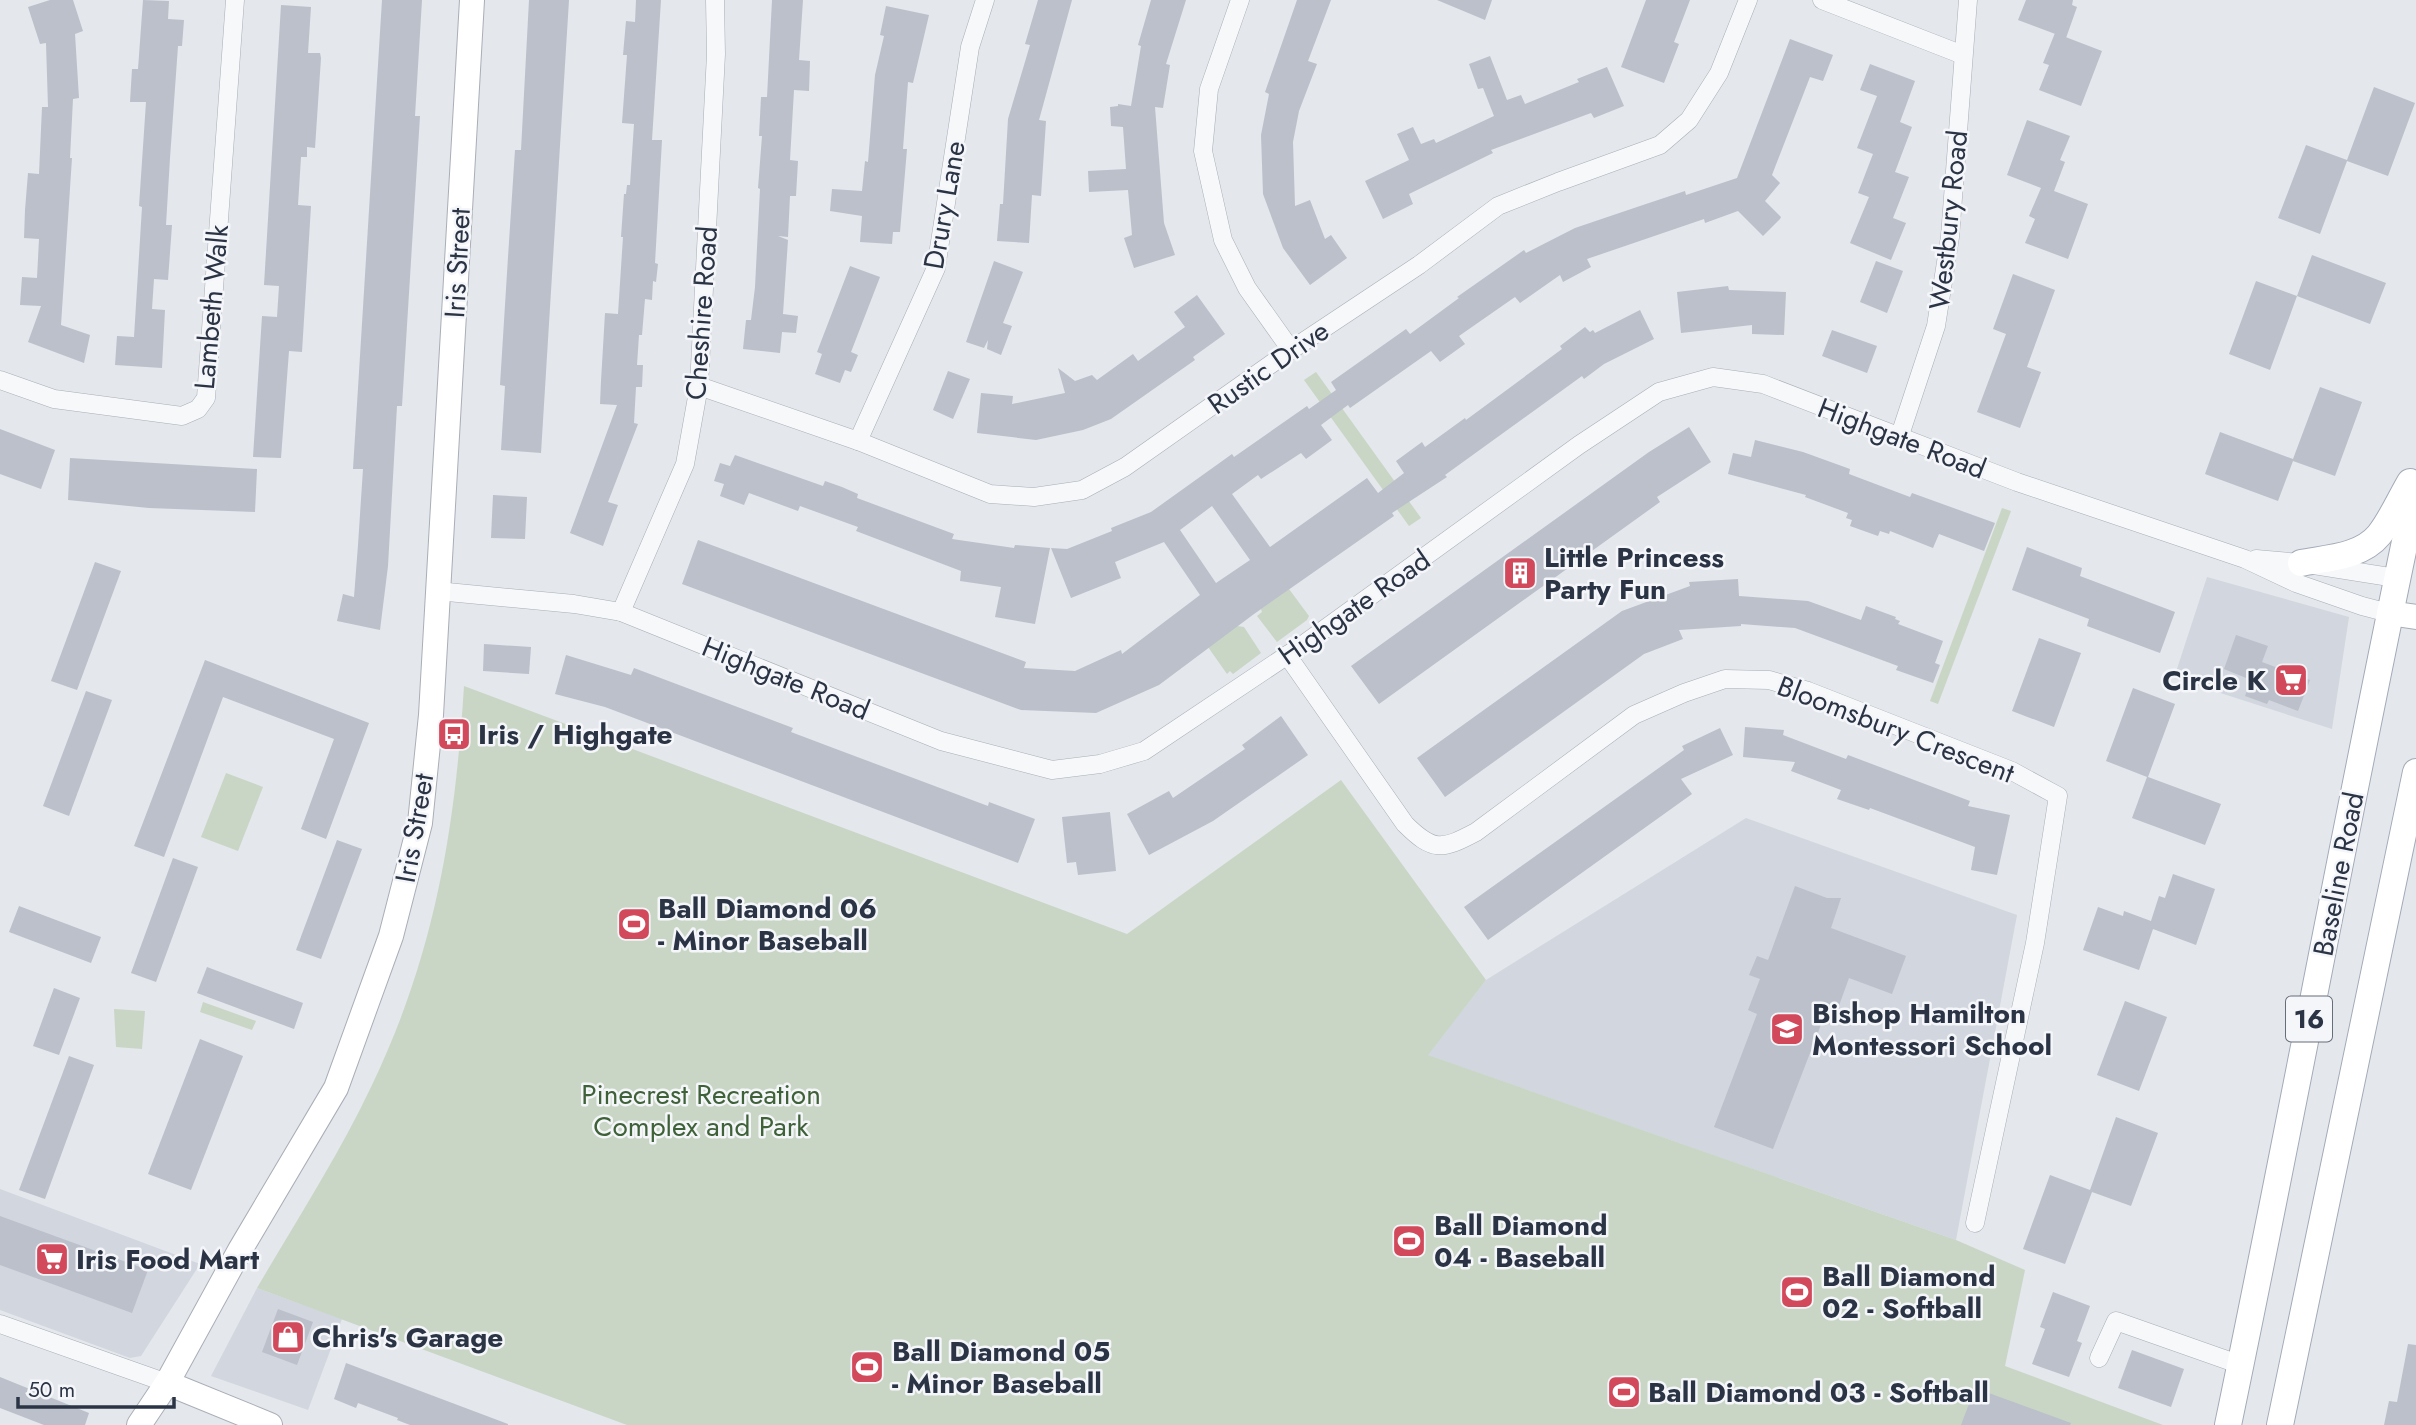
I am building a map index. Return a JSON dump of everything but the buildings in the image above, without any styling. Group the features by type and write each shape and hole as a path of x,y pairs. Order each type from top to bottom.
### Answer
{"main road":[{"path":"2301,563 2344,556 2368,545 2379,535 2416,472"},
{"name":"Baseline Road","path":"2228,1425 2389,613 2406,580 2416,489"},
{"name":"Baseline Road","path":"2280,1425 2416,772"}],"street":[{"name":"Lambeth Walk","path":"0,380 54,399 182,416 198,409 206,398 235,0"},
{"name":"Iris Street","path":"139,1425 167,1383 240,1250 336,1088 391,936 420,823 430,715 472,0"},
{"name":"Cheshire Road","path":"621,612 685,464 699,386 716,54 715,0"},
{"name":"Drury Lane","path":"858,441 936,268 970,47 985,0"},
{"path":"1240,0 1209,89 1203,151 1223,240 1247,288 1291,350"},
{"name":"Rustic Drive","path":"699,386 858,441 990,494 1034,497 1082,490 1125,467 1291,350 1419,265 1498,206 1660,145 1689,120 1719,73 1748,0"},
{"path":"1822,0 1963,55"},
{"name":"Westbury Road","path":"1900,435 1936,326 1950,237 1968,0"},
{"name":"Highgate Road","path":"437,591 574,604 621,612 941,741 1052,771 1100,764 1143,751 1287,655 1579,445 1659,392 1713,377 1763,384 2017,482 2245,559 2296,583 2359,606 2389,613"},
{"name":"Highgate Road","path":"2245,559 2301,563 2406,580"},
{"path":"2389,613 2416,617"},
{"name":"Bloomsbury Crescent","path":"1287,655 1405,824 1420,838 1438,847 1457,842 1476,832 1634,715 1725,679 1769,680 1808,691 2012,771 2058,796 2035,943 1975,1223"},
{"path":"2099,1358 2116,1321 2241,1365"},
{"path":"0,1324 167,1383 270,1425"}],"shaded area":[{"path":"2207,577 2349,617 2332,729 2174,678"},
{"path":"1746,818 2017,915 1956,1240 1427,1055 1486,980"},
{"path":"0,1189 200,1264 141,1356 130,1358 0,1310"},
{"path":"257,1288 342,1319 308,1410 211,1376"}],"green space":[{"path":"1316,372 1421,518 1409,526 1304,380"},
{"path":"2002,508 2011,511 1938,704 1930,701"},
{"path":"1289,589 1309,616 1277,642 1257,616 1262,612 1261,609"},
{"path":"1237,626 1244,627 1261,653 1233,674 1230,671 1227,674 1208,647"},
{"name":"Pinecrest Recreation Complex and Park","path":"464,686 1127,934 1341,780 1486,980 1428,1055 1956,1240 2025,1270 2005,1366 2163,1425 627,1425 257,1288 359,1111 394,1036 412,987 426,939 448,841"},
{"path":"226,773 263,787 238,851 201,837"},
{"path":"203,1002 256,1021 252,1030 200,1012"},
{"path":"114,1009 145,1011 142,1049 116,1047"}],"place":[{"name":"Little Princess Party Fun","path":"1520,573"},
{"name":"Circle K","path":"2291,680"},
{"name":"Iris / Highgate","path":"454,734"},
{"name":"Ball Diamond 06 - Minor Baseball","path":"634,924"},
{"name":"Bishop Hamilton Montessori School","path":"1787,1029"},
{"name":"Ball Diamond 04 - Baseball","path":"1409,1241"},
{"name":"Iris Food Mart","path":"52,1259"},
{"name":"Ball Diamond 02 - Softball","path":"1797,1292"},
{"name":"Chris's Garage","path":"288,1337"},
{"name":"Ball Diamond 05 - Minor Baseball","path":"867,1367"},
{"name":"Ball Diamond 03 - Softball","path":"1624,1392"}]}
